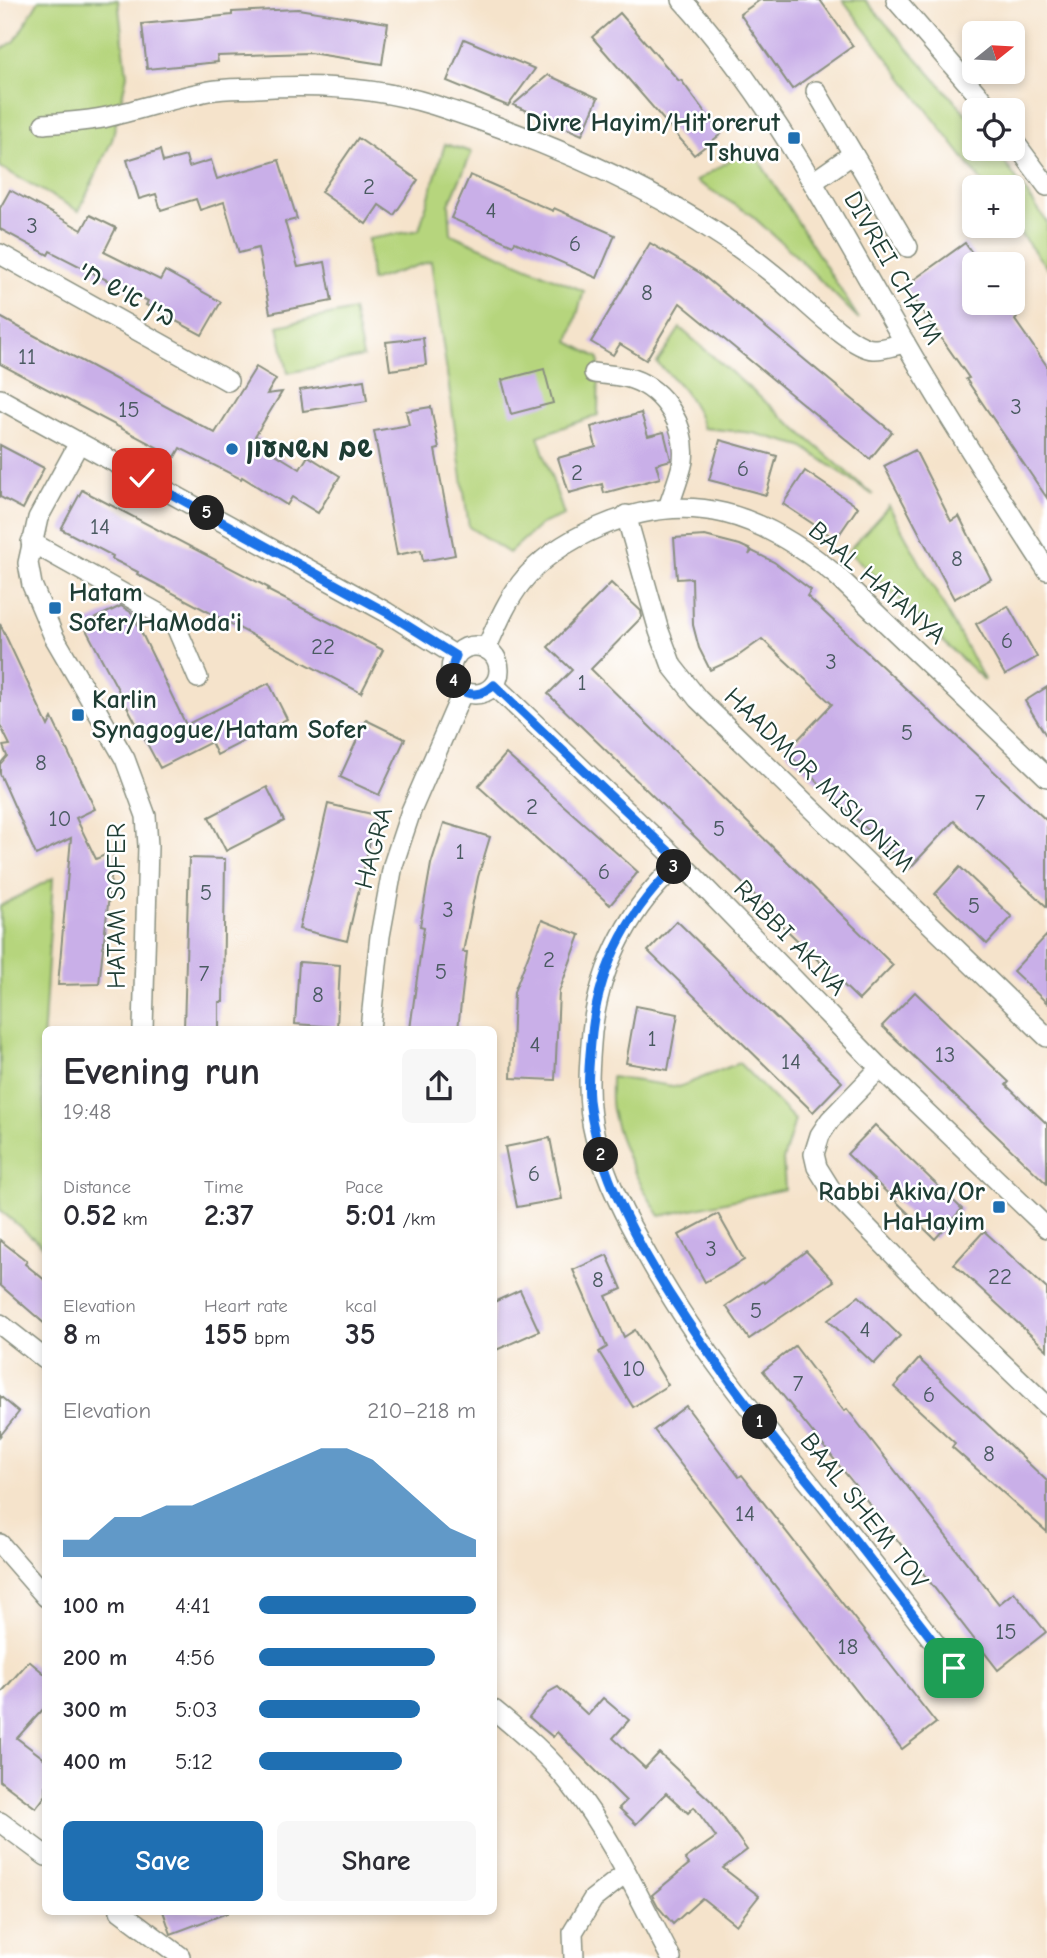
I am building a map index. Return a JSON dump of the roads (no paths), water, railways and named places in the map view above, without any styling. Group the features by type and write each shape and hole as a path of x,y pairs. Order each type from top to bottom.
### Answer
{"street":[{"name":"DIVREI CHAIM","path":"682,0 748,80 791,143 905,343 1047,570"},
{"path":"896,0 981,98"},
{"path":"44,124 106,117 160,101 213,90 318,85 400,95 495,126 660,199 720,234 773,273 835,328 860,346 874,349 905,343"},
{"path":"816,91 908,247"},
{"path":"813,182 853,154"},
{"path":"1025,156 1047,186"},
{"name":"בין איש חי","path":"0,254 228,381"},
{"path":"594,373 632,379 657,393 671,410 682,435 682,461 668,508"},
{"path":"0,399 386,612 456,656"},
{"name":"HATAM SOFER","path":"79,443 38,518 28,563 32,585 54,637 125,759 146,816 148,846 143,1026"},
{"name":"BAAL HATANYA","path":"486,649 504,610 521,583 550,554 582,534 626,515 668,508 703,509 742,517 773,530 807,551 836,575 1047,777"},
{"name":"HAADMOR MISLONIM","path":"626,515 659,631 672,666 698,699 1047,1037"},
{"path":"31,542 174,622 198,678"},
{"path":"466,648 486,649 492,653 498,665 499,672 494,685 483,693 463,691 453,679 452,664 456,656 466,648"},
{"name":"RABBI AKIVA","path":"494,685 680,862 880,1068 1047,1228"},
{"name":"HAGRA","path":"370,1026 380,936 393,865 411,811 463,691"},
{"name":"BAAL SHEM TOV","path":"680,862 655,884 629,922 604,974 594,1014 589,1098 595,1135 611,1186 673,1303 713,1360 954,1668"},
{"path":"880,1068 830,1120 820,1135 814,1154 817,1167 832,1191 948,1312 1047,1406"},
{"path":"0,1324 42,1357"},
{"path":"0,1544 42,1592"},
{"path":"497,1713 542,1752 572,1786 604,1836 671,1958"},
{"path":"0,1822 42,1853"},
{"path":"574,1958 573,1932 593,1899 625,1874"},
{"path":"125,1915 180,1956"}],"place":[{"name":"Divre Hayim/Hit'orerut Tshuva","path":"794,138"},
{"name":"שם משמעון","path":"232,449"},
{"name":"Hatam Sofer/HaModa'i","path":"55,608"},
{"name":"Karlin Synagogue/Hatam Sofer","path":"78,715"},
{"name":"Rabbi Akiva/Or HaHayim","path":"999,1207"}]}
